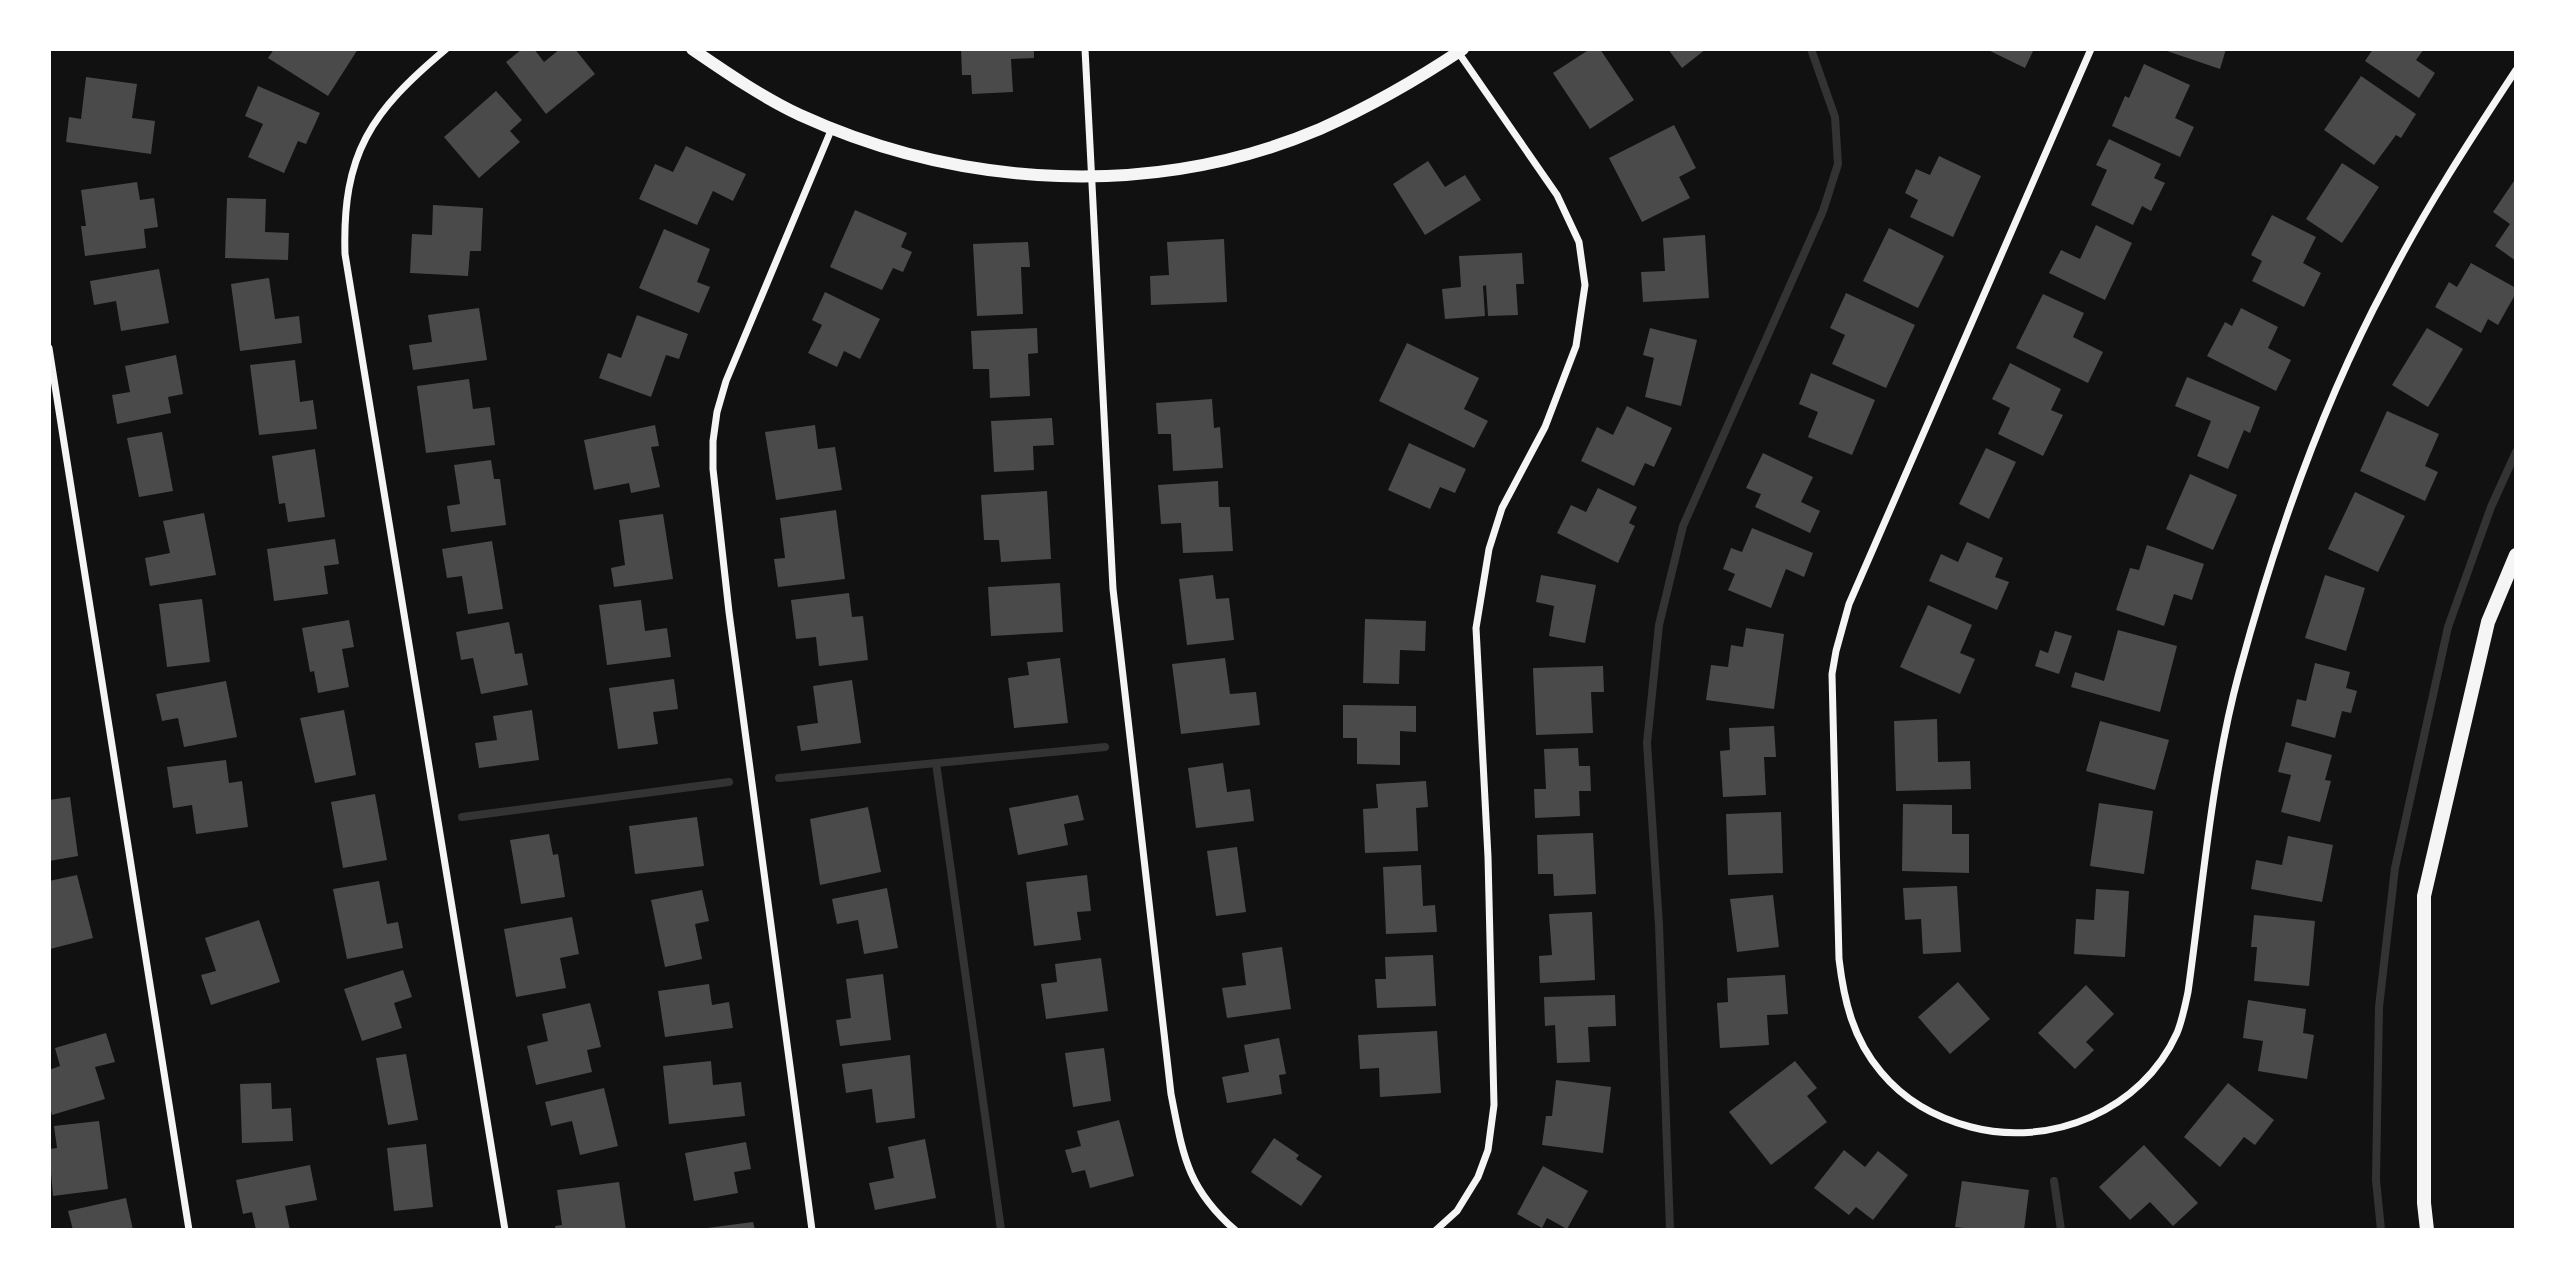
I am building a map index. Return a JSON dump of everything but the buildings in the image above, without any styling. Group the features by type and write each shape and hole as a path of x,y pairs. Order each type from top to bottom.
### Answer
{"main road":[{"path":"2427,1230 2424,1189 2424,896 2488,622 2516,555"}],"street":[{"path":"446,49 406,84 373,123 362,142 346,198 345,254 505,1230"},
{"path":"692,49 764,95 832,128 885,147 952,164 1029,175 1091,176 1196,165 1288,141 1372,104 1459,50 1557,195 1579,242 1585,285 1576,346 1545,427 1503,508 1489,549 1476,628 1488,857 1493,1117 1488,1150 1472,1187 1457,1211 1436,1230"},
{"path":"1086,49 1113,590 1171,1094 1184,1158 1191,1177 1217,1213 1235,1230"},
{"path":"2091,49 1849,604 1832,674 1839,959 1842,988 1850,1020 1862,1045 1881,1073 1900,1092 1949,1121 2007,1133 2058,1130 2109,1108 2150,1074 2176,1034 2188,992 2226,730 2238,674 2294,492 2385,285 2450,172 2516,70"},
{"path":"812,1230 729,612 713,469 713,441 717,412 726,381 832,128"},
{"path":"49,348 189,1230"}],"waterway":[{"path":"1670,1230 1659,925 1647,743 1659,625 1683,526 1823,211 1838,164 1835,117 1811,49"},
{"path":"2381,1230 2376,1180 2379,1007 2395,868 2448,627 2491,507 2516,452"},
{"path":"779,778 1105,747"},
{"path":"936,763 1001,1230"},
{"path":"462,817 729,782"},
{"path":"2054,1181 2061,1230"}]}
